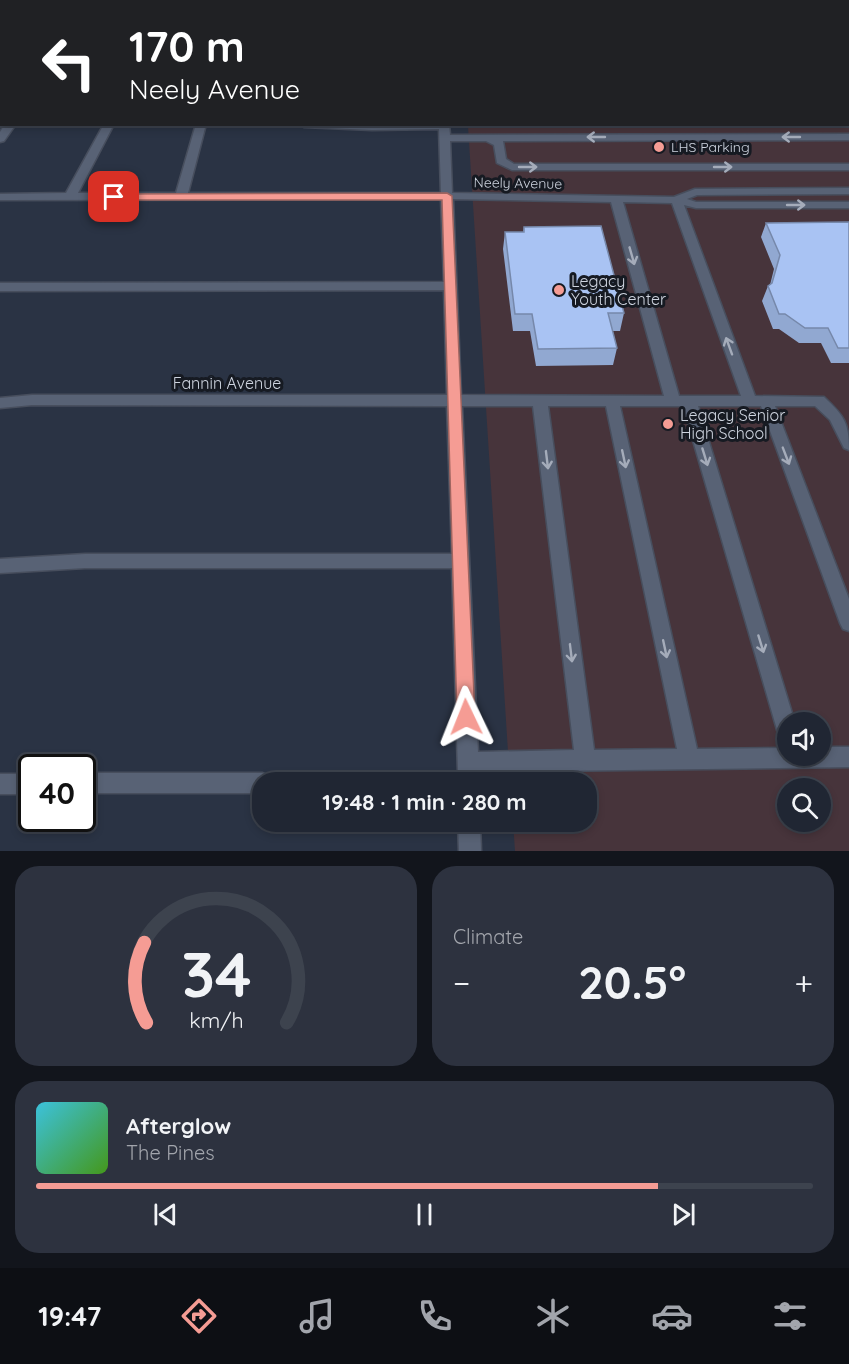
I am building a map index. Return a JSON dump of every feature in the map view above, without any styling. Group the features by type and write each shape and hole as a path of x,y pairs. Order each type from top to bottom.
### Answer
{"street":[{"path":"0,139 9,126"},
{"path":"70,197 108,126"},
{"path":"181,197 200,126"},
{"path":"349,126 444,129 488,138 849,137"},
{"path":"444,129 468,772"},
{"path":"488,138 499,143 501,161 512,167 843,167 849,184"},
{"path":"807,167 821,190"},
{"name":"Neely Avenue","path":"676,200 695,192 849,190"},
{"name":"Neely Avenue","path":"0,197 447,196 676,200 696,205 849,205"},
{"path":"616,200 781,712"},
{"path":"676,200 849,623"},
{"path":"0,287 450,286"},
{"name":"Fannin Avenue","path":"0,404 32,400 819,401 836,417 849,444"},
{"path":"540,402 585,762"},
{"path":"612,402 688,760"},
{"path":"0,566 97,561 459,561"},
{"path":"831,757 849,757"},
{"path":"468,762 777,758"},
{"path":"0,784 18,783"},
{"path":"96,783 252,783"},
{"path":"470,832 471,851"}],"shaded area":[{"name":"Legacy Senior High School","path":"468,126 849,126 849,851 515,851 514,832 597,832 597,772 509,772"}],"building":[{"path":"849,222 849,348 838,348 828,328 805,328 785,314 779,314 768,286 772,283 780,255 766,223"},
{"name":"Legacy Youth Center","path":"601,226 624,313 608,313 617,348 538,349 532,314 515,314 505,232 524,232 524,227"}],"place":[{"name":"LHS Parking","path":"659,147"},
{"name":"Legacy Youth Center","path":"559,290"},
{"name":"Legacy Senior High School","path":"668,424"}],"route":[{"path":"114,197 447,196 466,717"}]}
